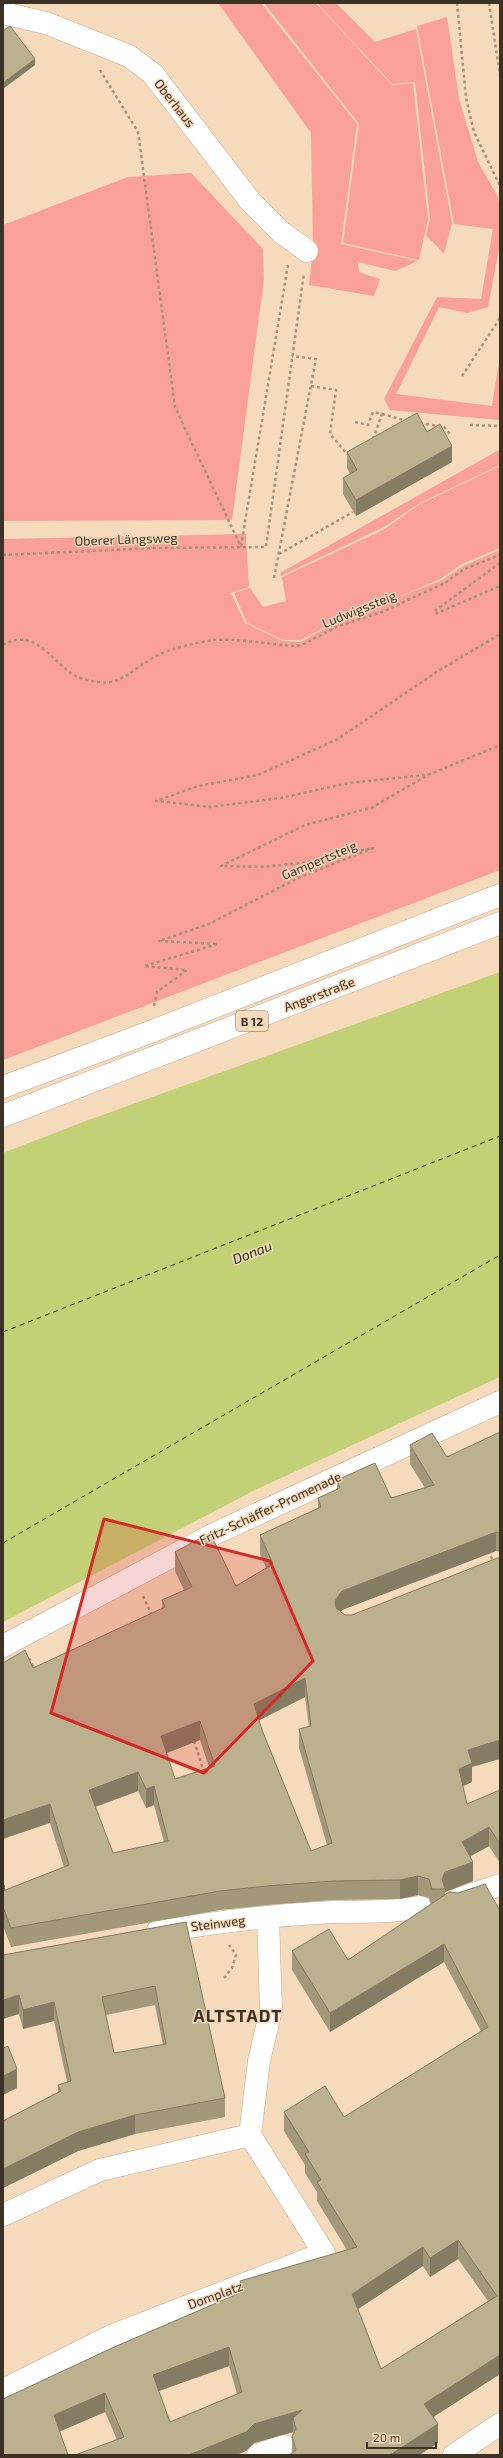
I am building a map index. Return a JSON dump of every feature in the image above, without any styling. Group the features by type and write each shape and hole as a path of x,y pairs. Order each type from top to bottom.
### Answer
{"street":[{"name":"Oberhaus","path":"3,13 46,22 129,56 153,74 250,201 300,247"},
{"name":"Angerstraße","path":"3,1087 150,1032 500,895"},
{"name":"Angerstraße","path":"3,1116 500,923"},
{"name":"Fritz-Schäffer-Promenade","path":"11,1642 134,1575 214,1534 500,1402"},
{"path":"454,1900 500,1886"},
{"name":"Steinweg","path":"139,1936 222,1922 268,1917 333,1912 411,1909"},
{"path":"3,2215 100,2170 250,2135 259,2060 271,2010 268,1917"},
{"name":"Domplatz","path":"3,2390 111,2336 324,2253 250,2135"},
{"path":"454,2455 500,2424"},
{"path":"258,2455 284,2446"}],"path":[{"path":"457,3 466,98 474,132 500,186"},
{"path":"489,3 500,75"},
{"path":"99,68 138,132 174,407 241,547"},
{"path":"274,578 316,359 292,356 300,247"},
{"path":"241,547 300,247"},
{"path":"462,376 500,318"},
{"path":"495,327 500,328"},
{"name":"Oberer Längsweg","path":"3,555 153,548 266,547 292,356"},
{"path":"311,386 336,390 330,434 350,459"},
{"path":"355,422 368,425 373,412 409,421"},
{"path":"372,442 382,414"},
{"path":"416,422 444,427 450,434"},
{"path":"470,425 500,426"},
{"path":"347,454 353,451"},
{"path":"278,555 353,512"},
{"name":"Ludwigssteig","path":"3,645 12,640 27,641 43,648 75,677 99,684 114,683 151,659 177,648 216,640 296,646 304,644 338,626 382,612 445,583 464,569 500,555"},
{"path":"500,563 436,610 435,614 441,614 500,586"},
{"name":"Gampertsteig","path":"428,775 349,783 280,798 211,807 156,801 198,786 258,775 338,739 434,673 500,634"},
{"name":"Gampertsteig","path":"150,1032 157,992 187,970 144,966 218,944 159,941 209,924 298,878 373,848 301,863 260,867 221,866 306,825 371,808 428,775 500,745"},
{"path":"486,1544 496,1566"},
{"path":"134,1575 153,1618"},
{"path":"11,1642 36,1672"},
{"path":"193,1738 205,1774"},
{"path":"224,1978 232,1968 236,1955 225,1940"}],"highlighted area":[{"path":"104,1519 270,1561 313,1661 204,1773 51,1713"}],"shaded area":[{"path":"218,3 261,3 357,124 341,244 418,261 395,271 358,262 359,272 380,279 374,296 309,285 313,248 311,133"},
{"path":"264,3 316,3 392,85 413,83 428,219 419,260 343,243 359,124"},
{"path":"317,3 336,3 375,42 416,29 452,223 444,254 426,235 430,219 415,82 392,84"},
{"path":"447,17 459,99 478,162 498,197 500,213 500,243 488,307 467,313 439,307 396,394 492,406 498,367 500,366 500,420 390,410 384,399 437,297 481,299 493,229 454,224 417,26"},
{"path":"191,173 263,249 264,279 232,520 3,521 3,225 128,177"},
{"path":"499,450 500,465 420,503 384,527 281,576 280,573"},
{"path":"500,466 500,548 462,564 440,579 359,614 335,622 301,640 283,640 247,623 234,593 250,588 263,607 286,601 282,577 385,529 420,504"},
{"path":"246,534 249,587 231,593 245,623 283,641 301,642 336,622 442,580 463,566 500,550 500,870 3,1060 3,539"}],"water":[{"name":"Donau","path":"500,972 500,1377 255,1490 3,1622 3,1153 83,1122"}],"building":[{"path":"10,26 35,59 3,83 3,31"},
{"path":"417,413 427,432 440,424 452,446 356,500 343,478 357,470 347,452"},
{"path":"500,1432 500,1533 496,1532 342,1591 335,1601 336,1608 345,1615 352,1615 500,1557 500,1740 468,1750 472,1763 459,1769 467,1804 500,1790 500,1844 489,1827 462,1842 473,1862 445,1872 442,1879 445,1889 432,1889 429,1879 418,1876 400,1880 333,1881 267,1886 220,1891 11,1928 3,1907 3,1891 69,1865 50,1804 3,1820 3,1663 25,1650 33,1668 165,1607 162,1600 192,1587 175,1552 210,1533 236,1586 273,1564 260,1535 321,1507 318,1498 340,1488 337,1480 375,1463 391,1498 434,1485 410,1445 432,1433 447,1457","holes":["305,1678 311,1726 299,1729 332,1843 311,1851 262,1730 254,1704","200,1721 215,1766 175,1779 161,1736","138,1772 146,1789 154,1786 168,1841 113,1853 89,1790"]},
{"path":"485,1884 500,1911 500,2355 424,2404 438,2424 390,2455 289,2455 296,2450 292,2436 296,2429 293,2418 302,2410 254,2424 246,2432 189,2455 75,2455 124,2437 105,2393 54,2415 68,2455 3,2455 3,2399 112,2348 244,2291 240,2281 357,2247 317,2182 321,2180 305,2154 309,2152 284,2112 325,2086 344,2117 488,2027 444,1944 330,2013 292,1951 329,1929 348,1960 449,1892 458,1893","holes":["458,2240 497,2296 381,2369 352,2294 423,2247 430,2258","229,2347 242,2392 170,2422 153,2375"]},
{"path":"186,1922 225,2098 135,2115 78,2132 3,2169 3,2121 61,2091 58,2085 71,2081 54,2002 23,2010 19,1995 3,2000 3,1955","holes":["155,1986 166,2044 114,2053 102,1997"]},
{"path":"8,2046 17,2069 3,2076 3,2048"}],"ferry route":[{"path":"3,1332 500,1136"},
{"path":"3,1543 500,1255"}],"district":[{"name":"ALTSTADT","path":"238,2015"}]}
